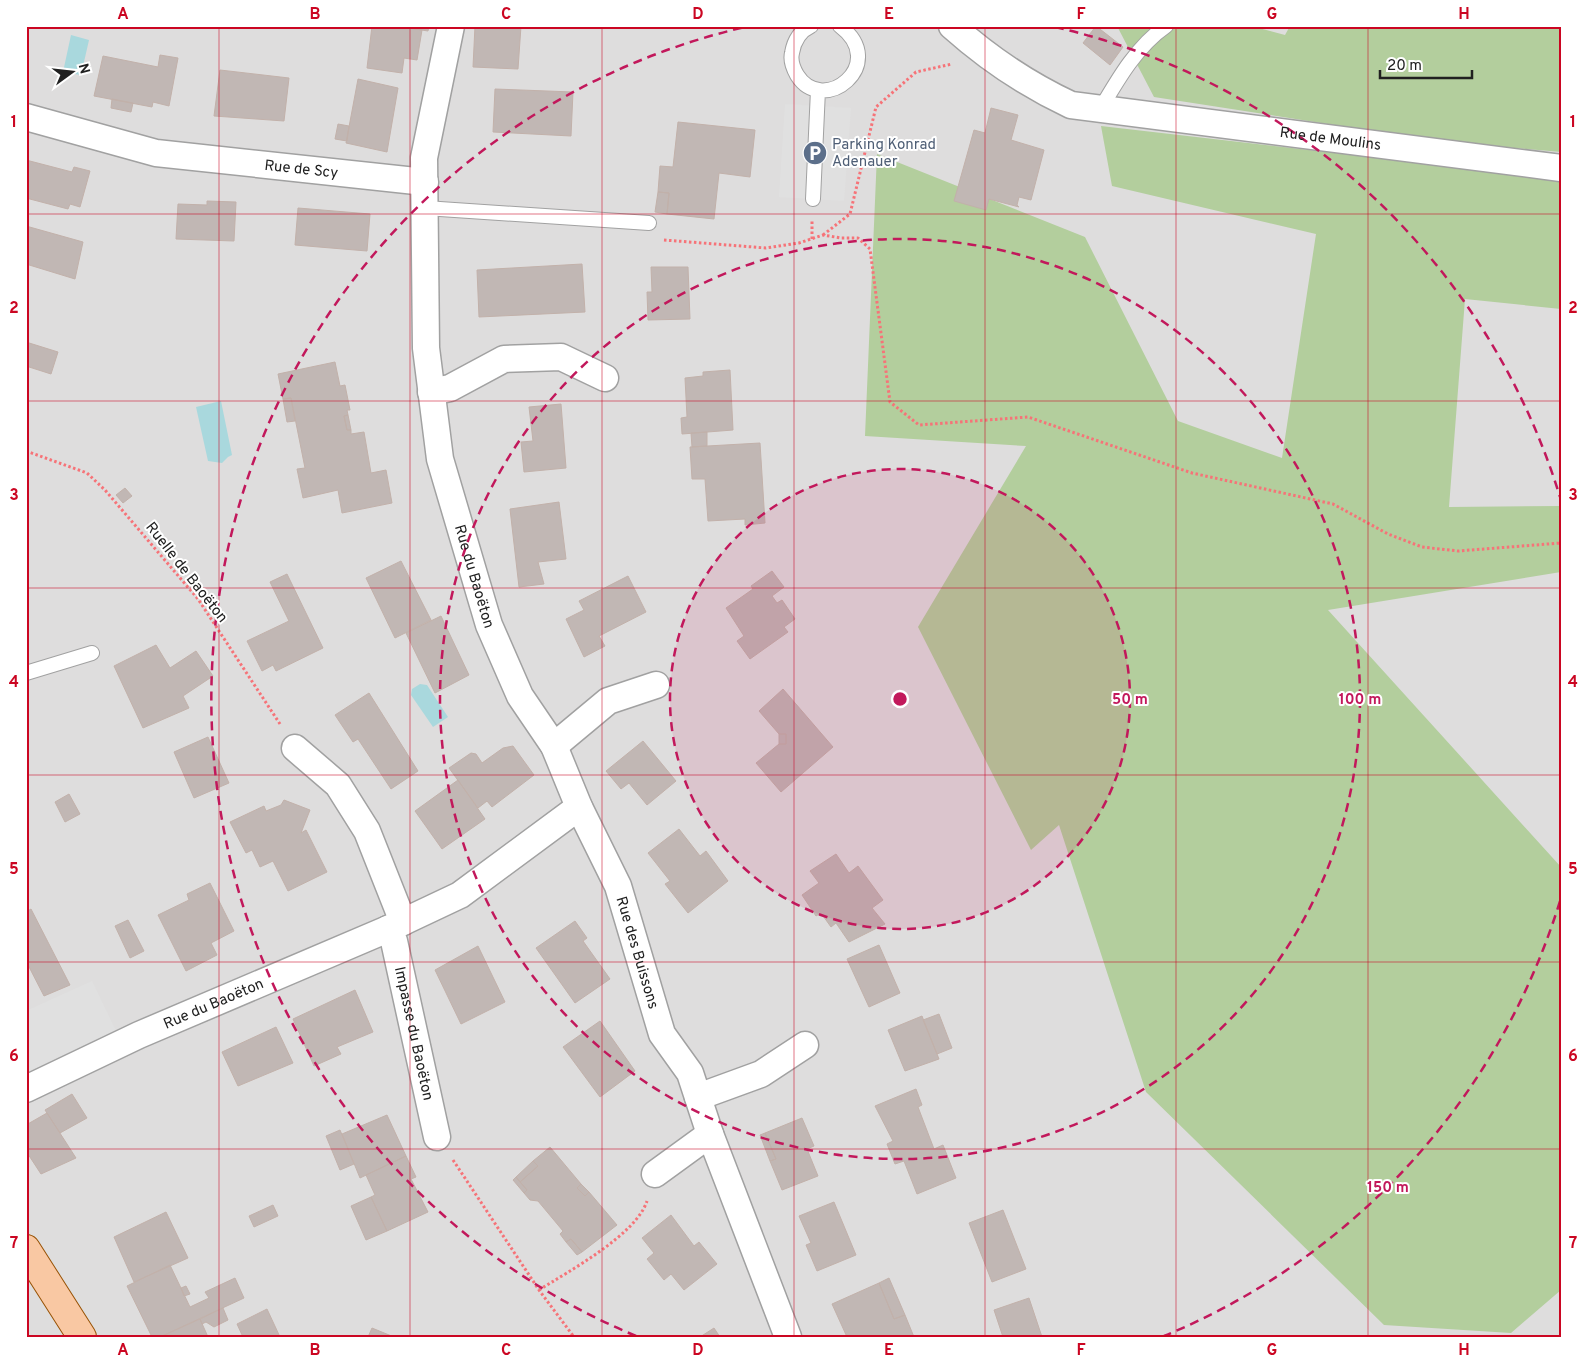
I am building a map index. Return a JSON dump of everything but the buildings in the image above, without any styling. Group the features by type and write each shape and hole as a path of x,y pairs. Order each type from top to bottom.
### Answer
{"main road":[{"path":"26,1249 82,1337"}],"street":[{"path":"425,182 424,158 428,131 451,26"},
{"name":"Rue de Moulins","path":"952,26 987,56 1040,90 1071,104 1561,168"},
{"name":"Rue de Scy","path":"26,117 156,153 425,182"},
{"name":"Rue du Baoëton","path":"26,1089 139,1035 396,926 460,895 579,807 554,746 520,696 490,625 440,458 426,348 425,182"},
{"path":"431,392 450,388 504,359 561,357 605,378"},
{"path":"554,746 608,701 656,685"},
{"path":"295,748 338,785 367,831 396,926"},
{"name":"Rue des Buissons","path":"579,807 618,886 662,1034 690,1073 710,1134 788,1337"},
{"name":"Impasse du Baoëton","path":"396,926 394,941 437,1137"},
{"path":"698,1098 761,1074 805,1045"},
{"path":"655,1174 710,1134"}],"lane":[{"path":"811,26 799,35 791,56 793,68 799,78 808,86 818,90 829,90 839,87 855,72 858,51 855,41 840,26"},
{"path":"1101,108 1120,74 1155,33 1166,26"},
{"path":"813,199 818,90"},
{"path":"425,208 649,223"},
{"path":"26,673 92,654"}],"path":[{"path":"657,240 766,248 800,243 823,235 850,214 876,107 916,72 987,56"},
{"path":"823,235 858,238 870,249 890,402 919,425 1028,417 1192,473 1332,504 1388,534 1422,547 1458,551 1561,543"},
{"name":"Ruelle de Baoëton","path":"26,451 87,473 125,512 198,599 295,748"},
{"path":"437,1137 539,1290 574,1337"},
{"path":"539,1290 624,1234 644,1209 655,1174"}],"shaded area":[{"path":"26,26 1561,26 1561,1337 26,1337"},
{"name":"Parking Konrad Adenauer","path":"785,104 851,108 844,201 779,197"},
{"path":"92,981 116,1031 26,1074 26,1011"}],"green space":[{"path":"1117,26 1251,26 1285,35 1290,26 1561,26 1561,152 1443,142 1154,97"},
{"path":"1101,126 1561,179 1561,309 1465,299 1449,507 1561,506 1561,572 1328,610 1561,867 1561,1290 1511,1333 1384,1325 1146,1092 1059,825 1031,850 918,627 1026,446 865,436 877,154 1085,237 1178,421 1282,458 1316,234 1112,186"}],"water":[{"path":"71,35 89,40 81,75 63,72"},
{"path":"221,401 232,455 222,463 208,461 196,407"},
{"path":"420,684 427,685 448,717 433,727 411,695 412,689"}],"place":[{"name":"Parking Konrad Adenauer","path":"815,153"}]}
